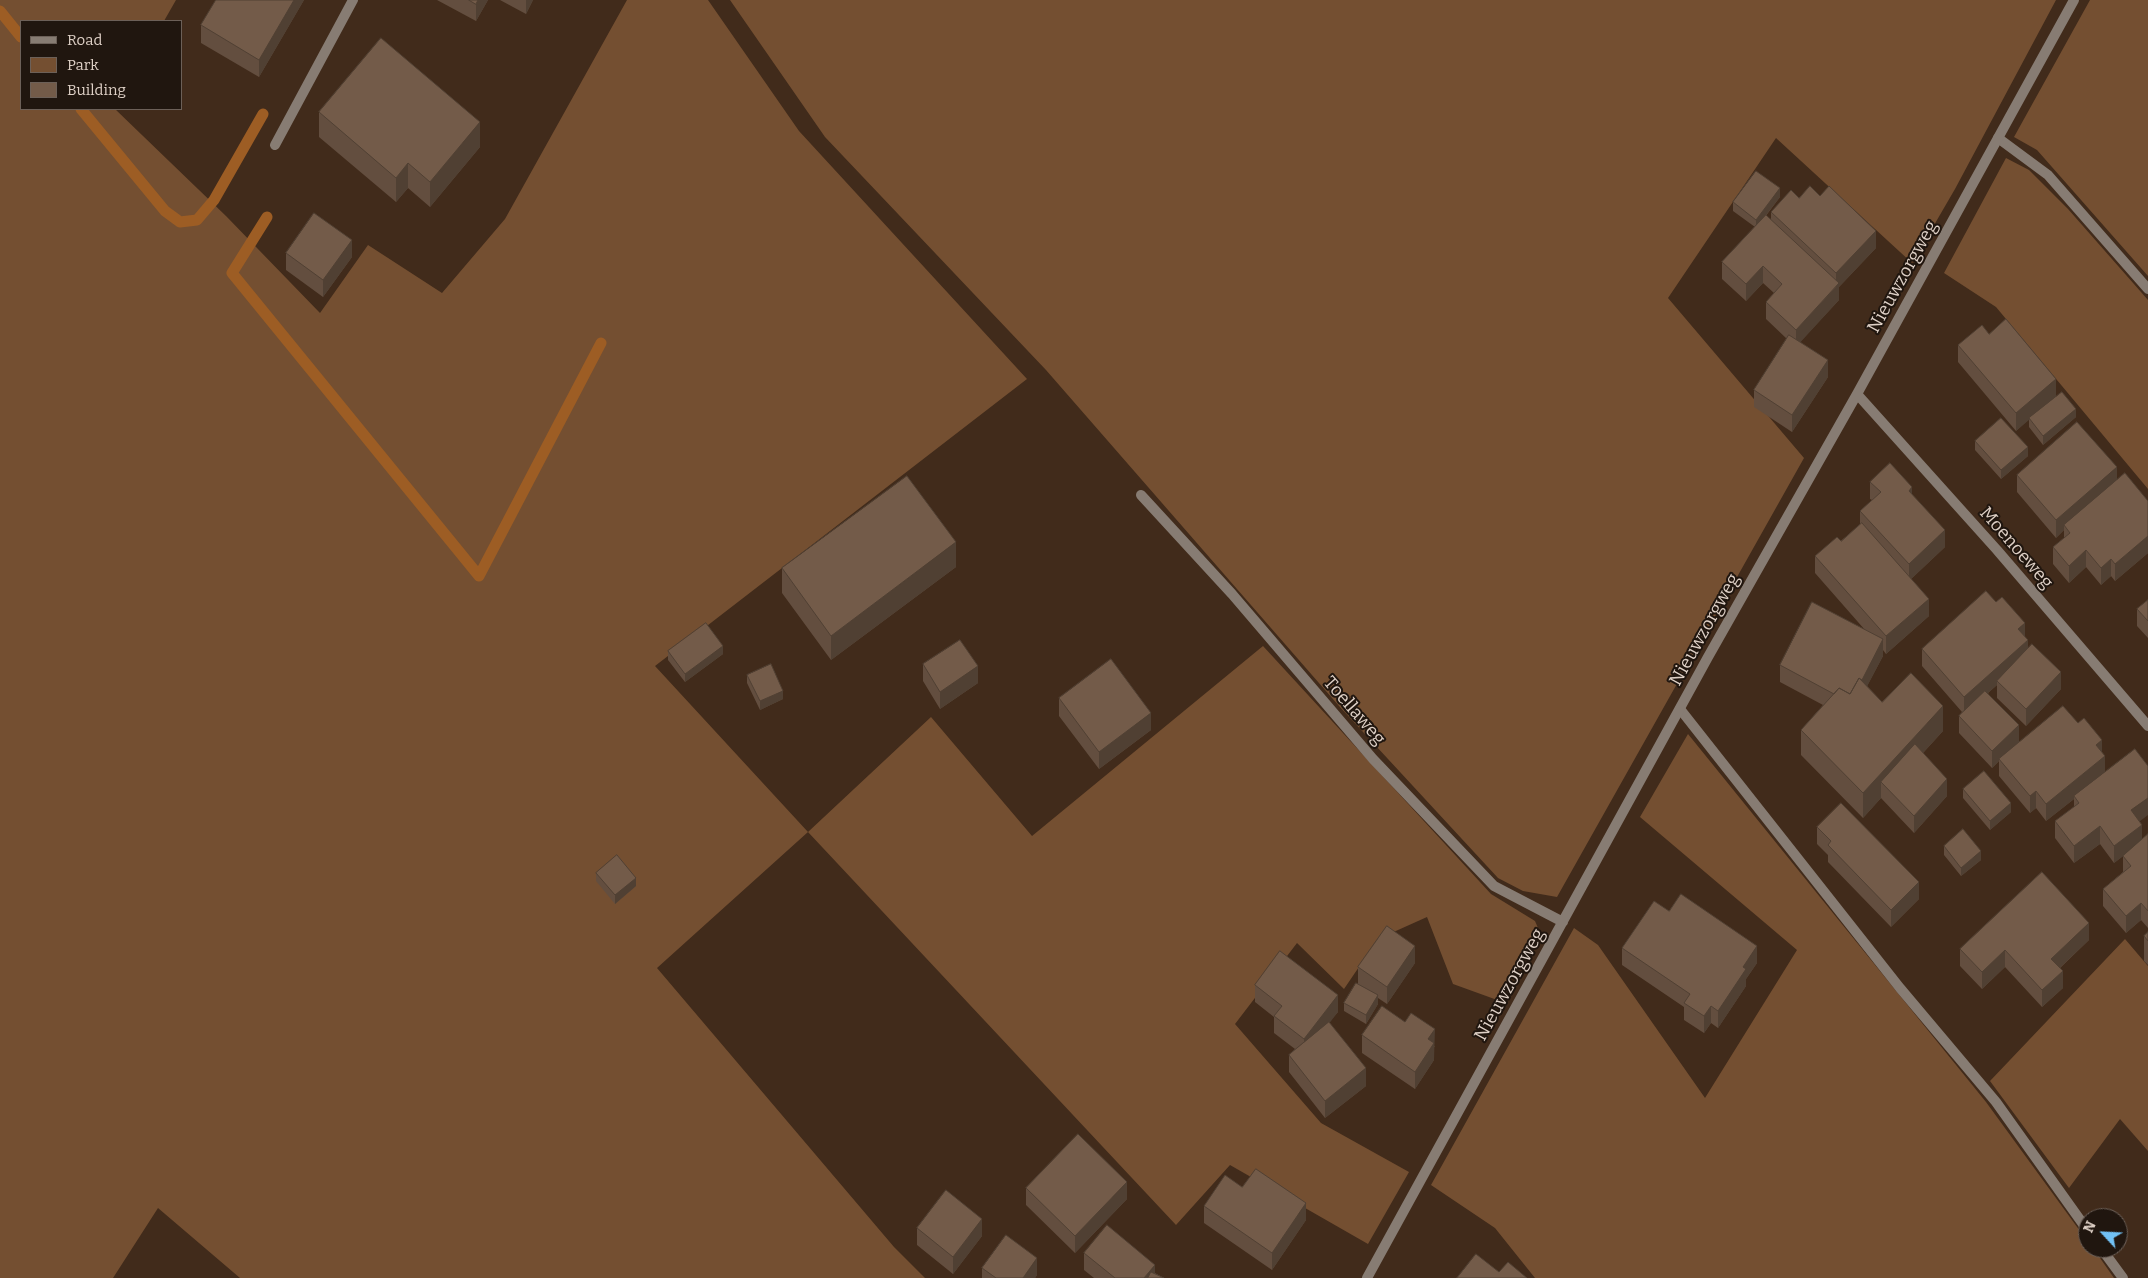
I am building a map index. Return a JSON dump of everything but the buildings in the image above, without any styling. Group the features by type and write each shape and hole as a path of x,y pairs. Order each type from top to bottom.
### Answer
{"street":[{"path":"275,145 353,0"},
{"name":"Nieuwzorgweg","path":"1367,1278 1680,708 1857,394 2074,0"},
{"path":"1998,138 2048,175 2148,289"},
{"name":"Moenoeweg","path":"1857,394 1997,550 2148,726"},
{"name":"Toellaweg","path":"1142,495 1232,594 1373,759 1494,886 1563,922"},
{"path":"1680,708 1900,988 1996,1102 2078,1217"},
{"path":"2108,1258 2123,1278"}],"green space":[{"path":"0,0 176,0 165,20 20,20 20,110 116,110 226,216 320,313 368,245 442,293 505,219 627,0 708,0 799,131 1027,379 655,666 808,832 657,968 894,1247 925,1278 240,1278 158,1208 113,1278 0,1278"},
{"path":"730,0 2056,0 1955,189 1912,263 1776,138 1668,298 1804,458 1557,897 1523,891 1498,878 1339,706 1046,370 825,137"},
{"path":"2090,0 2148,0 2148,276 2037,150 2014,137"},
{"path":"2006,158 2029,170 2068,209 2148,300 2148,489 1996,307 1944,273"},
{"path":"1263,646 1491,894 1535,921 1538,928 1500,1001 1453,984 1427,917 1378,939 1344,989 1297,943 1235,1024 1321,1123 1409,1172 1368,1244 1230,1165 1176,1225 808,832 931,717 1032,836"},
{"path":"1688,734 1986,1102 2078,1228 2078,1258 2100,1258 2114,1278 1535,1278 1495,1228 1431,1185 1574,928 1598,945 1705,1098 1797,950 1640,817"},
{"path":"2125,939 2148,966 2148,1151 2120,1119 2069,1188 1990,1081"}],"waterway":[{"path":"0,11 20,36"},
{"path":"82,110 165,211 180,222 197,220 214,200 263,114"},
{"path":"267,217 232,273 479,576 601,343"}]}
